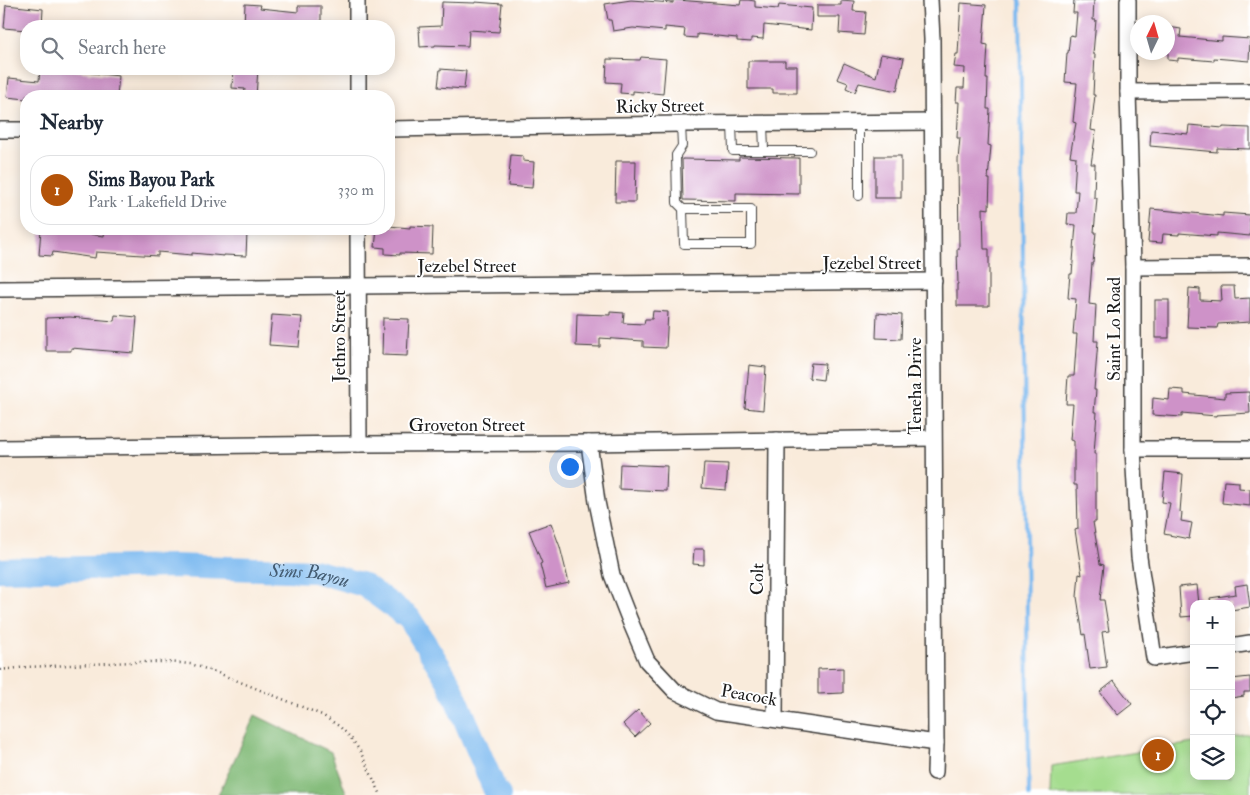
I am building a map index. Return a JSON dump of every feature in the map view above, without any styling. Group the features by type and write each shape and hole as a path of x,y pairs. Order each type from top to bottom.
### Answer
{"street":[{"path":"357,0 357,20"},
{"name":"Teneha Drive","path":"930,0 934,281 935,772"},
{"name":"Saint Lo Road","path":"1128,0 1128,92 1133,267 1133,449 1139,557 1154,658 1190,653"},
{"path":"358,75 358,90"},
{"path":"1128,92 1250,91"},
{"name":"Ricky Street","path":"395,129 932,122"},
{"path":"0,130 20,130"},
{"name":"Jethro Street","path":"358,235 359,444"},
{"path":"1133,267 1250,266"},
{"name":"Jezebel Street","path":"0,289 934,281"},
{"name":"Groveton Street","path":"0,448 933,438"},
{"name":"Colt","path":"774,719 777,440"},
{"name":"Peacock","path":"589,443 597,502 612,574 647,661 675,690 716,711 936,743"},
{"path":"1133,449 1250,449"},
{"path":"1235,645 1250,643"}],"lane":[{"path":"859,123 859,196"},
{"path":"681,124 682,146 676,155 676,203 683,209 752,209 751,244 684,244 683,209"},
{"path":"732,124 733,151 810,150"},
{"path":"763,124 764,150"}],"path":[{"path":"0,670 36,666 133,662 191,664 322,715 339,726 360,751 381,795"}],"green space":[{"path":"255,715 331,752 347,795 218,795"},
{"path":"1250,734 1250,795 1050,795 1051,766 1190,744 1190,780 1235,780 1235,736"}],"building":[{"path":"631,0 673,3 673,0 678,0 740,5 741,0 748,0 755,1 755,7 778,9 779,5 812,8 811,30 764,25 763,39 751,38 751,42 737,41 737,38 697,34 697,38 684,37 685,29 665,27 665,31 633,28 613,31 611,20 608,20 605,4"},
{"path":"841,0 854,1 853,11 866,12 864,35 839,33 840,17 817,17 817,5 841,5"},
{"path":"1074,0 1094,0 1093,20 1096,20 1093,54 1095,54 1093,95 1095,95 1091,130 1096,131 1091,164 1095,164 1094,198 1097,198 1094,232 1096,232 1089,304 1096,305 1094,341 1098,341 1094,390 1096,390 1094,412 1097,412 1094,454 1096,454 1096,522 1093,522 1100,564 1104,565 1100,600 1104,600 1109,631 1102,632 1107,667 1090,669 1077,597 1079,574 1082,575 1075,530 1078,529 1077,485 1074,485 1074,441 1070,440 1073,404 1066,404 1068,376 1074,376 1077,334 1073,334 1076,299 1068,298 1076,225 1067,224 1068,213 1076,213 1078,191 1074,191 1076,157 1070,156 1076,123 1073,122 1077,83 1065,82 1070,35 1075,36 1077,13 1073,13"},
{"path":"442,2 502,4 499,32 469,30 468,46 435,45 420,47 419,27 441,26"},
{"path":"961,3 986,5 983,44 988,45 986,79 988,79 987,109 990,109 988,145 991,146 988,179 990,179 989,209 983,208 984,249 989,249 989,306 957,306 957,249 959,249 958,160 960,138 957,138 959,102 956,102 957,88 964,88 965,68 954,67 956,54 958,54"},
{"path":"245,4 261,5 260,8 298,12 298,6 321,6 321,20 244,20"},
{"path":"6,5 43,9 42,20 20,20 20,29 4,28"},
{"path":"1175,28 1181,29 1180,37 1222,41 1222,37 1250,39 1249,61 1214,58 1214,61 1178,58 1178,61 1168,60 1175,60"},
{"path":"881,54 904,58 897,91 859,83 855,92 846,88 848,83 837,79 844,63 876,77"},
{"path":"641,57 666,59 663,94 633,91 633,94 620,93 621,83 606,82 607,59 640,60"},
{"path":"748,61 785,61 785,66 797,66 797,93 773,93 773,89 748,89"},
{"path":"440,69 466,71 464,89 438,87"},
{"path":"40,75 119,76 118,90 20,90 20,98 7,97 9,78 39,81"},
{"path":"233,75 258,75 256,90 232,88"},
{"path":"1189,125 1250,128 1250,149 1217,148 1217,152 1150,146 1151,130 1188,134"},
{"path":"511,155 523,156 523,161 534,162 532,188 508,186"},
{"path":"875,156 901,156 901,198 875,198"},
{"path":"739,157 799,158 799,194 736,193 736,201 683,200 682,159 739,160"},
{"path":"616,161 636,161 635,202 615,202"},
{"path":"1151,209 1223,216 1223,213 1250,215 1250,236 1217,233 1217,236 1179,233 1179,235 1163,234 1162,243 1148,242"},
{"path":"395,227 433,227 432,254 385,254 385,248 375,247 376,235 395,235"},
{"path":"41,235 247,235 246,256 158,252 158,256 96,252 95,258 53,252 52,256 39,255"},
{"path":"1221,286 1234,286 1235,299 1250,298 1250,322 1218,324 1217,328 1187,327 1189,288 1200,289 1200,300 1222,301"},
{"path":"1155,300 1169,300 1169,338 1155,338"},
{"path":"653,311 668,312 666,348 643,347 643,341 600,338 600,347 576,346 577,314 610,315 610,312 624,313 623,323 644,324 645,319 652,319"},
{"path":"877,313 902,315 901,339 876,338"},
{"path":"115,315 137,317 134,353 71,348 71,351 46,351 46,318 70,317 114,321"},
{"path":"272,315 302,317 299,347 269,345"},
{"path":"383,318 409,319 407,356 382,355"},
{"path":"811,363 825,364 823,380 809,378"},
{"path":"749,365 766,367 763,410 745,408"},
{"path":"1170,389 1184,390 1184,394 1225,398 1225,393 1249,392 1250,413 1216,416 1182,413 1182,417 1152,415 1153,398 1169,400"},
{"path":"704,463 728,464 726,490 702,488"},
{"path":"620,464 667,466 666,491 619,489"},
{"path":"1165,472 1183,474 1180,512 1182,513 1181,521 1192,523 1189,539 1164,534 1170,503 1162,502"},
{"path":"1224,481 1239,482 1239,488 1250,489 1250,506 1222,503"},
{"path":"551,523 560,547 569,583 546,588 540,564 542,563 529,531"},
{"path":"694,549 704,549 704,565 693,564"},
{"path":"1247,584 1250,607 1235,609 1235,600 1210,600 1210,598 1236,594 1235,586"},
{"path":"1197,585 1199,600 1190,600 1190,616 1181,617 1179,587"},
{"path":"843,668 843,693 818,694 818,669"},
{"path":"1250,677 1250,692 1244,692 1244,696 1235,697 1235,679"},
{"path":"1114,681 1132,704 1118,715 1100,692"},
{"path":"638,710 650,723 635,737 623,724"}],"waterway":[{"path":"1020,0 1029,795"},
{"name":"Sims Bayou","path":"0,570 174,566 314,571 364,585 409,618 449,682 495,790 499,795"}],"place":[{"name":"Sims Bayou Park","path":"1158,755"}]}
